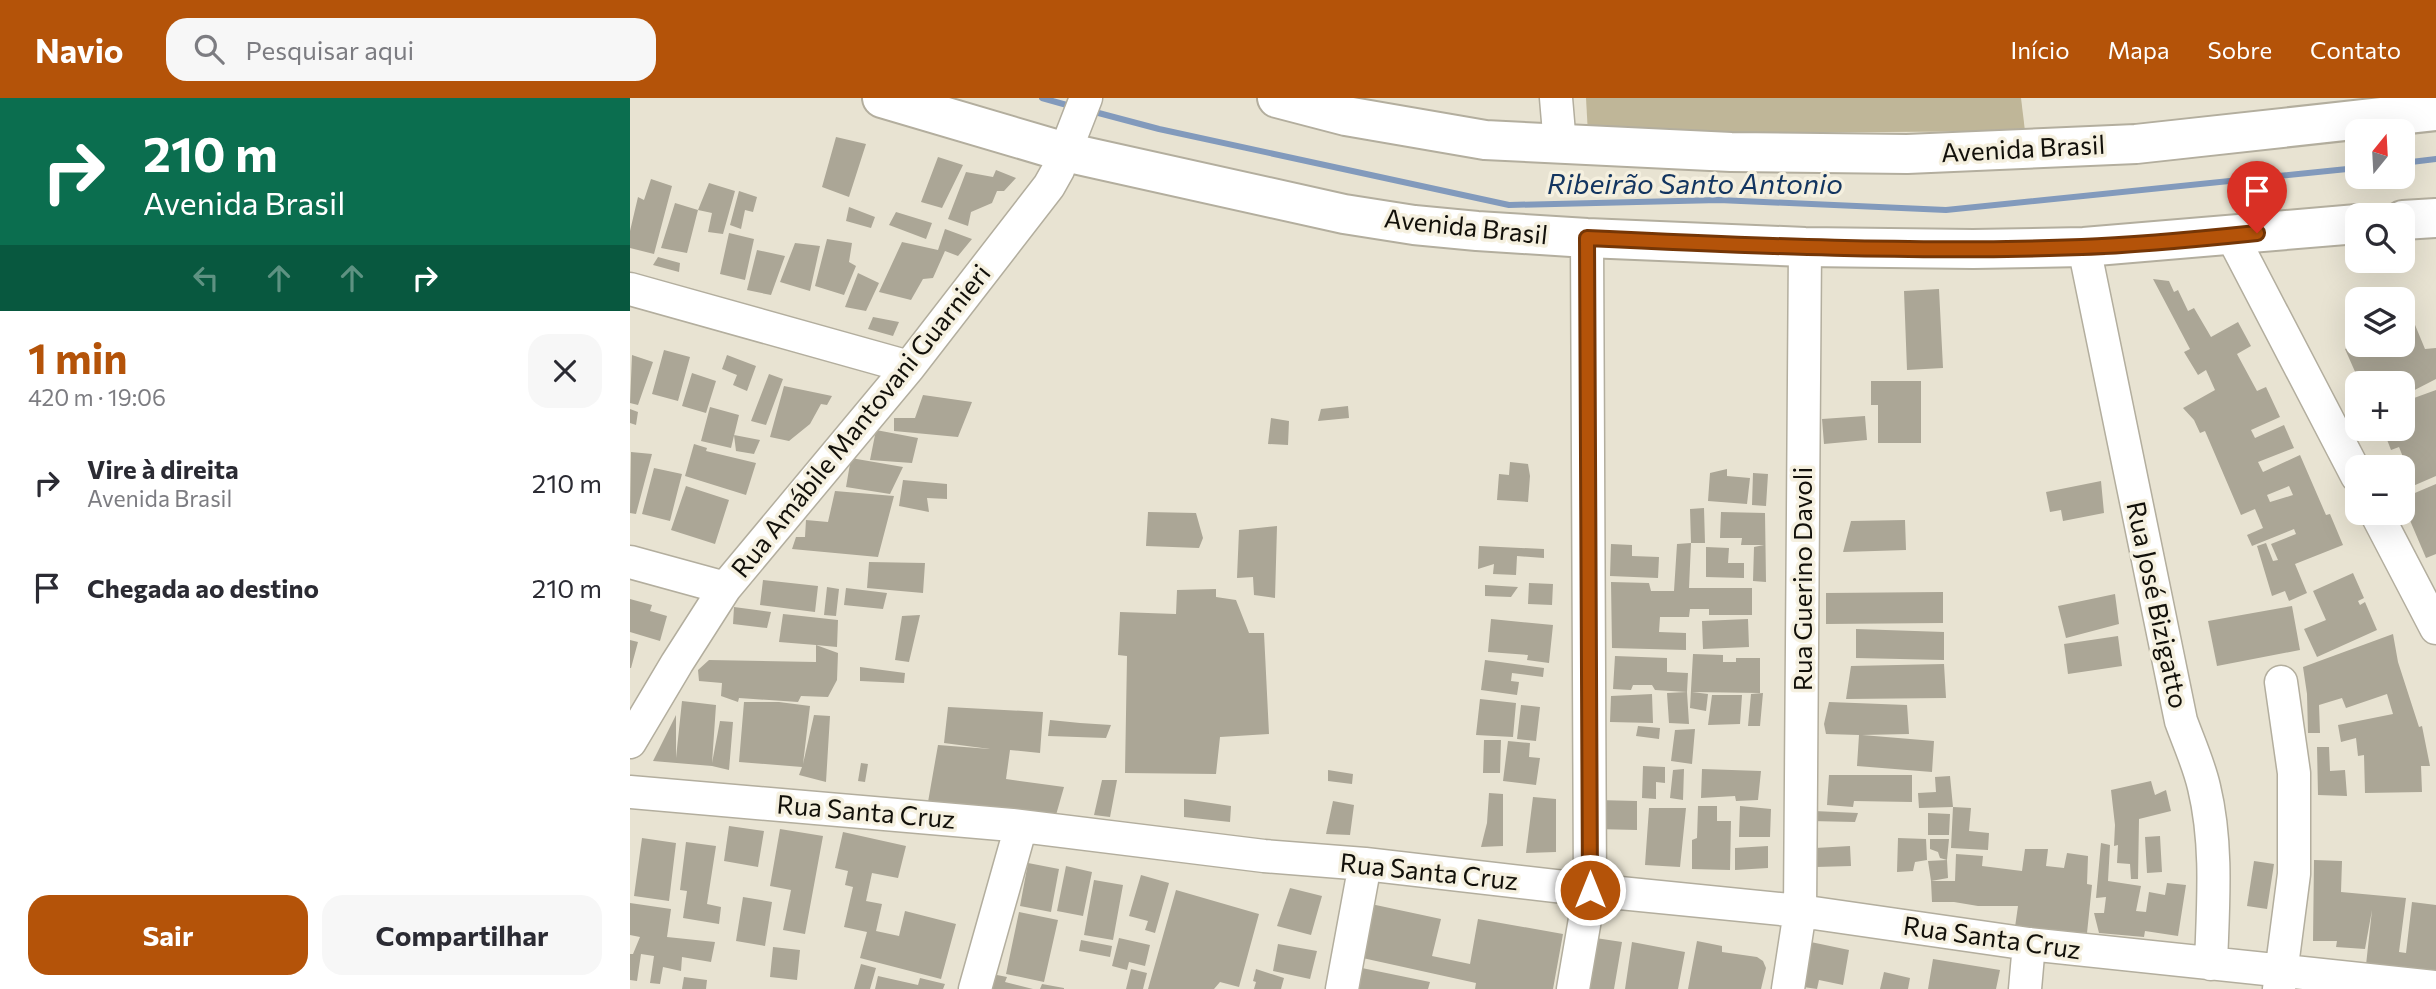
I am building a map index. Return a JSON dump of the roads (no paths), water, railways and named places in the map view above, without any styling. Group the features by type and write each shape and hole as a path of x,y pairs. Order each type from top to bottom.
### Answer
{"main road":[{"name":"Avenida Brasil","path":"881,98 1070,141 1356,215 1414,225 1587,238 1805,247 1948,249 2084,247 2345,226"},
{"name":"Avenida Brasil","path":"1277,98 1349,107 1443,135 1485,140 1731,152 1866,154 2025,151 2136,144 2436,111"},
{"path":"2415,219 2436,218"}],"street":[{"name":"Rua Amábile Mantovani Guarnieri","path":"630,742 725,588 909,367 1049,186 1086,98"},
{"path":"1556,98 1559,145"},
{"path":"2232,236 2346,455"},
{"path":"1573,989 1590,890 1587,238"},
{"name":"Rua Guerino Davoli","path":"1788,989 1800,911 1805,247"},
{"name":"Rua José Bizigatto","path":"2084,247 2181,721 2204,786 2211,831 2214,885 2211,964"},
{"path":"630,289 909,367"},
{"path":"2382,525 2436,628"},
{"path":"630,562 725,588"},
{"path":"2281,682 2294,774 2294,874 2281,980"},
{"name":"Rua Santa Cruz","path":"630,792 1021,826 1264,856 1365,864 1800,911 2029,944 2211,964 2281,980 2436,987"},
{"path":"975,989 1021,826"},
{"path":"1342,989 1365,864"},
{"path":"2025,989 2029,944"}],"waterway":[{"name":"Ribeirão Santo Antonio","path":"1042,98 1074,107"},
{"name":"Ribeirão Santo Antonio","path":"1091,111 1159,129 1509,205 1719,200 1946,210 2345,169"},
{"name":"Ribeirão Santo Antonio","path":"2415,162 2436,159"}]}
